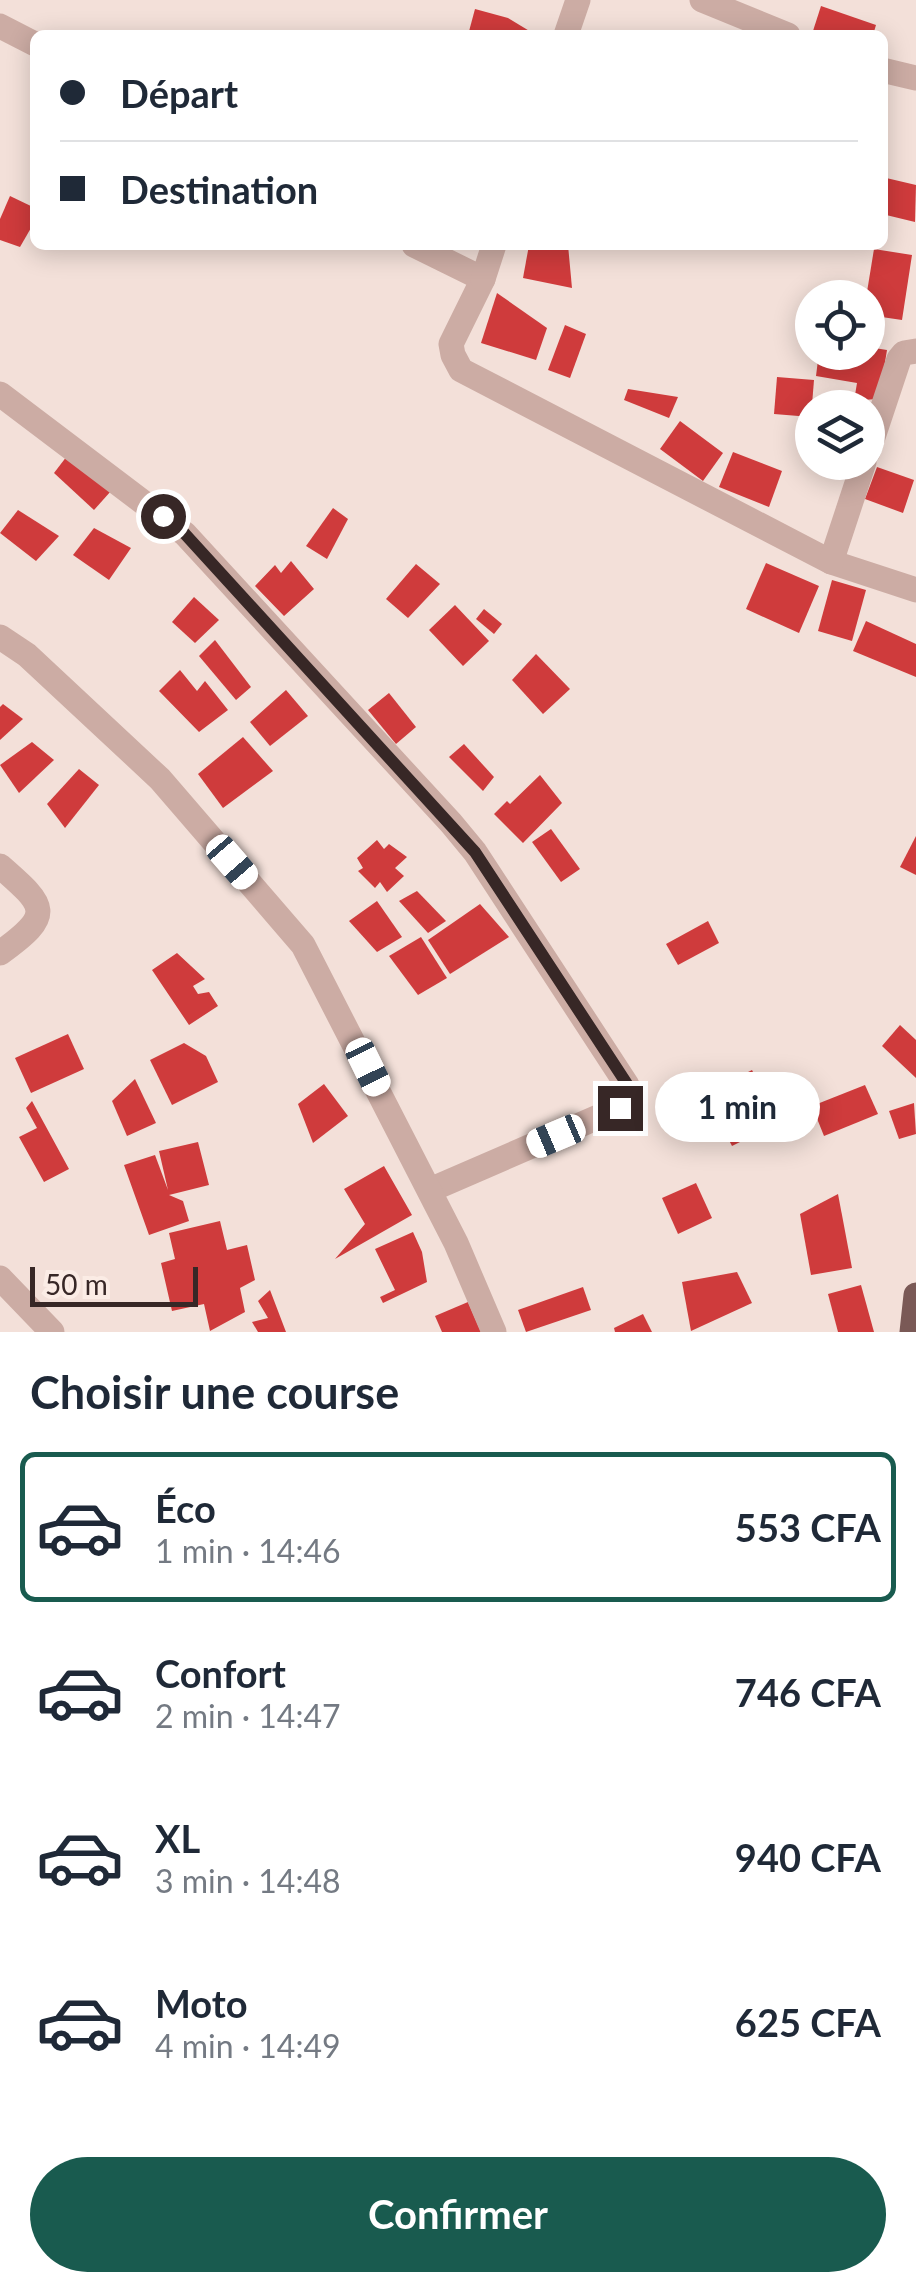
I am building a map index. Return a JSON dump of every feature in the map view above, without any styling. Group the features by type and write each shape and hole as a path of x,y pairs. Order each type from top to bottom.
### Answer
{"street":[{"path":"568,30 578,0"},
{"path":"702,0 776,30"},
{"path":"0,26 30,41"},
{"path":"888,71 916,78"},
{"path":"424,250 482,279"},
{"path":"492,250 452,344 452,356 460,370 831,562 916,590"},
{"path":"885,402 899,360 904,352 916,351"},
{"path":"0,394 185,534 450,823 475,852 627,1084 620,1108 430,1190"},
{"path":"831,562 858,480"},
{"path":"0,638 27,655 160,779 303,945 430,1190 494,1332"},
{"path":"0,866 33,895 38,914 34,928 0,954"},
{"path":"0,1278 52,1332"}],"building":[{"path":"821,6 876,25 874,30 813,30"},
{"path":"475,9 508,18 528,30 469,30"},
{"path":"888,178 916,185 915,222 888,215"},
{"path":"10,196 30,206 30,230 20,247 0,240 0,219"},
{"path":"528,250 568,250 572,288 523,278"},
{"path":"874,250 912,255 902,320 885,318 885,280 869,280"},
{"path":"497,293 547,328 536,360 481,343"},
{"path":"565,325 586,334 570,378 548,370"},
{"path":"817,370 884,370 880,390 856,390 857,383 816,376"},
{"path":"777,377 814,380 813,390 795,390 795,416 774,414"},
{"path":"628,389 678,397 669,418 624,400"},
{"path":"680,421 723,453 703,481 660,449"},
{"path":"733,452 782,471 769,507 719,487"},
{"path":"67,456 111,491 94,510 54,473"},
{"path":"885,470 914,480 903,513 865,499 872,480 885,480"},
{"path":"333,508 348,519 327,559 306,546"},
{"path":"18,510 59,536 36,561 0,533"},
{"path":"94,528 131,548 109,580 73,555"},
{"path":"291,561 314,589 284,616 255,586 275,565 281,573"},
{"path":"766,563 819,586 799,633 746,609"},
{"path":"416,564 440,584 408,618 386,599"},
{"path":"832,580 866,590 852,641 818,631"},
{"path":"194,597 219,620 195,643 172,622"},
{"path":"455,605 489,641 463,666 429,630"},
{"path":"484,609 502,624 494,634 476,619"},
{"path":"866,621 916,644 916,677 853,651"},
{"path":"215,640 251,687 236,700 199,656"},
{"path":"536,654 570,689 543,714 512,680"},
{"path":"180,670 197,691 205,681 228,710 199,732 159,691"},
{"path":"286,690 308,716 270,746 250,722"},
{"path":"389,693 416,727 396,744 368,710"},
{"path":"3,704 23,719 0,740 0,707"},
{"path":"243,737 273,771 223,808 198,774"},
{"path":"32,742 54,760 19,793 0,765"},
{"path":"464,744 494,777 483,791 449,757"},
{"path":"79,769 99,785 65,828 47,804"},
{"path":"540,775 562,803 523,843 494,814"},
{"path":"551,829 580,869 561,882 532,842"},
{"path":"916,836 916,875 900,867"},
{"path":"377,840 384,849 389,844 407,857 395,868 404,876 387,892 380,882 375,888 358,871 363,868 357,858"},
{"path":"417,891 446,921 428,933 399,901"},
{"path":"377,901 402,937 377,952 349,921"},
{"path":"480,904 509,937 450,974 428,940"},
{"path":"708,921 719,943 678,965 666,944"},
{"path":"421,937 447,978 418,995 389,956"},
{"path":"177,953 205,979 193,986 198,994 209,992 218,1006 189,1025 152,970"},
{"path":"900,1025 916,1040 916,1078 882,1046"},
{"path":"68,1034 84,1069 31,1093 15,1058"},
{"path":"184,1043 206,1056 218,1082 172,1105 150,1060"},
{"path":"752,1070 778,1123 732,1146 705,1094"},
{"path":"135,1079 156,1123 127,1136 112,1101"},
{"path":"324,1084 348,1116 313,1143 298,1104"},
{"path":"865,1085 878,1114 824,1136 812,1106"},
{"path":"32,1101 69,1169 44,1182 19,1137 37,1128 26,1108"},
{"path":"914,1103 916,1134 899,1139 889,1111"},
{"path":"198,1142 209,1185 169,1195 183,1201 189,1221 149,1235 124,1165 155,1155 168,1190 159,1151"},
{"path":"384,1166 412,1215 335,1259 365,1224 344,1189"},
{"path":"696,1183 712,1218 678,1234 662,1198"},
{"path":"838,1194 852,1268 811,1275 800,1214"},
{"path":"220,1221 227,1250 247,1245 255,1280 240,1288 245,1312 210,1331 204,1304 172,1311 161,1263 175,1259 169,1233"},
{"path":"413,1232 422,1252 427,1282 383,1303 380,1297 395,1290 375,1249"},
{"path":"737,1272 752,1303 691,1331 682,1282"},
{"path":"861,1285 874,1332 838,1332 828,1294"},
{"path":"583,1287 591,1310 526,1332 518,1310"},
{"path":"270,1290 286,1332 258,1332 252,1322 268,1318 258,1301"},
{"path":"468,1302 481,1332 442,1332 435,1316"},
{"path":"643,1314 652,1332 615,1332 614,1328"}],"route":[{"path":"163,516 185,534 475,852 627,1084 620,1108"}]}
